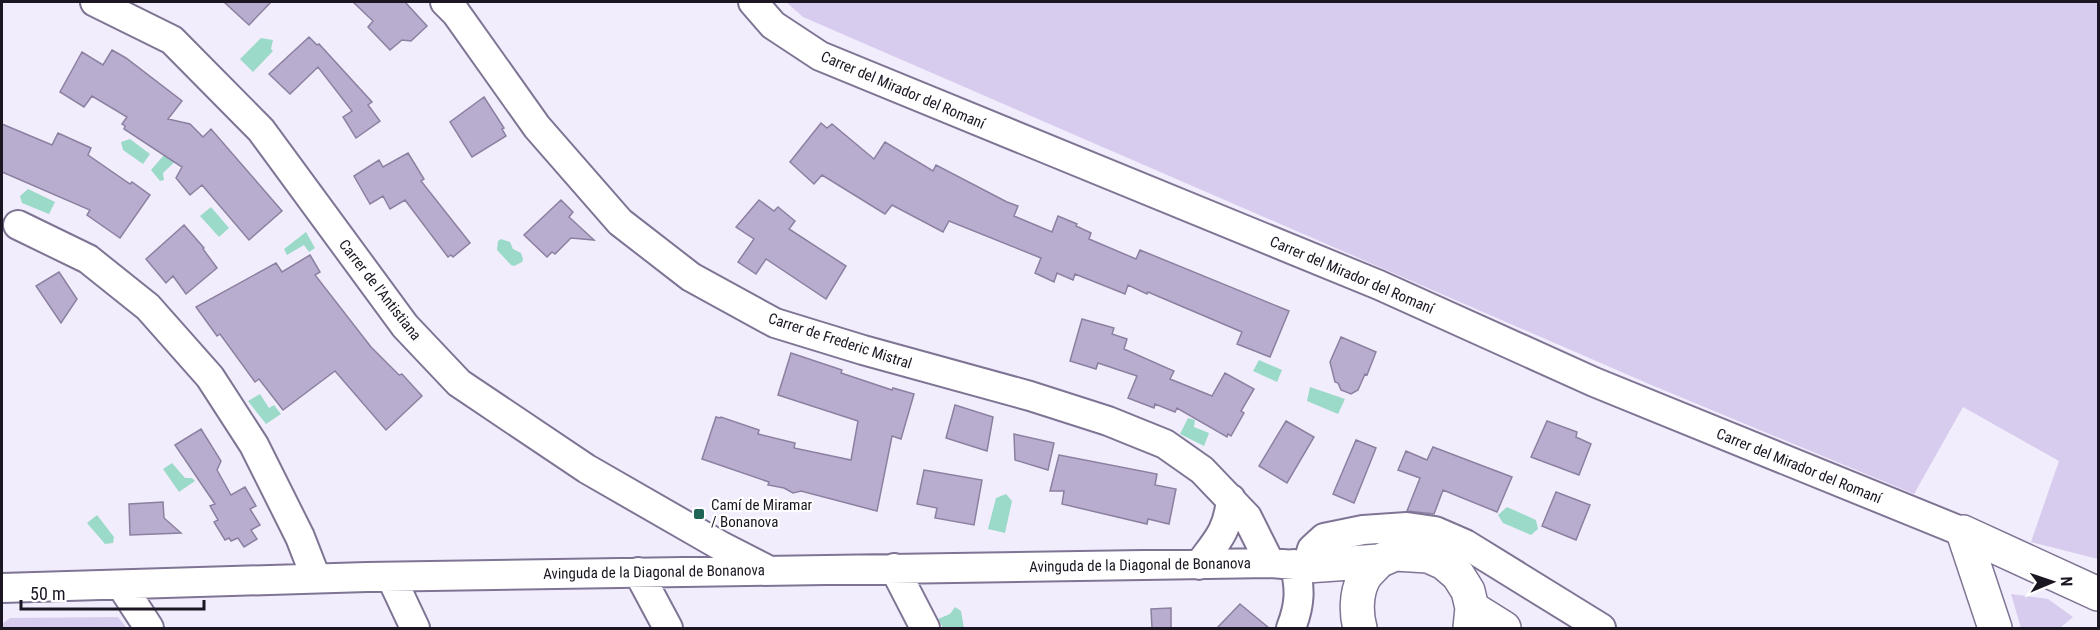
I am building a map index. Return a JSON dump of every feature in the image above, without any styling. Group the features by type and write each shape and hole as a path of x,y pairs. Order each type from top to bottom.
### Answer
{"street":[{"name":"Carrer de l'Antistiana","path":"95,2 172,40 261,130 405,326 459,383 587,469 721,546 768,570"},
{"name":"Carrer de Frederic Mistral","path":"445,2 537,127 620,222 691,277 775,323 1030,396 1127,428 1165,444 1202,470 1290,564 1299,581 1298,609 1291,628"},
{"name":"Carrer del Mirador del Romaní","path":"753,2 773,25 820,56 1379,285 1594,382 1963,532"},
{"path":"18,225 88,259 148,307 210,377 254,445 300,537 316,578"},
{"path":"1199,565 1223,532 1229,518 1231,499"},
{"path":"1290,564 1324,538 1363,530 1407,527 1435,531 1465,544 1601,628"},
{"path":"1963,532 2098,594"},
{"path":"1963,532 1995,628"},
{"path":"1290,564 1379,561 1395,554 1428,556 1444,563 1458,575 1468,591 1471,618 1504,628"},
{"path":"1357,620 1363,578 1379,561"},
{"name":"Avinguda de la Diagonal de Bonanova","path":"2,588 316,578 638,572 1290,564"},
{"path":"1290,564 1333,582 1357,620"},
{"path":"894,568 925,628"},
{"path":"638,572 668,628"},
{"path":"391,577 416,628"},
{"path":"120,585 149,628"}],"shaded area":[{"path":"786,2 2098,2 2098,559 2031,542 2059,461 1963,407 1914,494 1649,384 803,17"},
{"path":"261,38 273,40 271,49 273,51 253,72 240,59"},
{"path":"130,139 150,154 143,164 123,150 121,142"},
{"path":"171,147 180,157 163,173 164,180 160,181 151,170"},
{"path":"28,189 55,202 49,214 22,203 20,196"},
{"path":"211,207 229,228 219,237 200,216"},
{"path":"306,232 315,248 309,252 304,245 287,255 284,249"},
{"path":"501,239 510,242 513,249 521,253 522,262 511,265 497,250 498,241"},
{"path":"1259,360 1282,370 1277,382 1253,371"},
{"path":"1310,387 1345,399 1338,414 1307,401"},
{"path":"260,394 269,408 274,405 281,414 266,424 248,401"},
{"path":"1188,418 1195,420 1194,427 1209,433 1204,446 1180,434"},
{"path":"172,463 185,478 192,478 195,481 179,492 163,469"},
{"path":"1006,494 1012,501 1005,533 988,529 996,498"},
{"path":"1507,507 1536,520 1538,529 1531,535 1503,523 1498,515"},
{"path":"97,515 114,537 113,543 105,544 87,523"},
{"path":"2011,594 2048,599 2073,617 2060,628 2021,628"},
{"path":"955,607 961,611 964,628 943,628 938,619 950,614"},
{"path":"118,617 127,628 2,628 2,624 10,618"}],"building":[{"path":"224,2 271,2 249,25"},
{"path":"353,2 405,2 427,26 411,41 402,40 390,50 368,27 373,21"},
{"path":"309,37 317,45 319,44 372,102 368,105 380,121 356,138 343,117 352,111 318,67 290,94 269,74"},
{"path":"112,50 182,101 168,119 190,124 203,137 211,129 282,211 249,240 202,185 190,195 176,178 182,167 124,129 125,126 122,124 127,117 92,96 84,107 60,92 82,52 103,65"},
{"path":"484,97 504,128 502,129 506,136 472,157 450,122"},
{"path":"821,123 827,128 832,124 874,159 885,142 933,171 936,165 1018,206 1014,216 1052,232 1058,216 1091,233 1089,239 1136,259 1140,250 1289,311 1270,357 1237,344 1242,332 1148,292 1147,294 1128,285 1125,294 1075,274 1073,280 1057,273 1054,282 1035,273 1041,258 949,221 943,232 892,205 885,214 822,175 814,184 790,162"},
{"path":"2,124 52,145 58,133 91,148 88,155 150,195 120,238 87,215 90,210 2,172"},
{"path":"408,153 424,179 421,181 470,243 453,257 451,255 448,257 405,200 390,209 383,196 370,204 354,176 379,160 383,167"},
{"path":"561,200 573,212 569,217 594,240 571,238 555,254 552,252 547,257 524,235"},
{"path":"759,200 774,211 778,207 795,221 789,229 846,266 826,299 766,259 756,274 738,262 754,239 736,227"},
{"path":"184,225 204,248 217,268 186,294 173,276 166,283 146,259"},
{"path":"310,255 320,272 315,275 371,347 399,375 402,374 422,396 386,430 335,371 283,410 259,379 255,382 220,334 217,336 196,307 276,263 282,272"},
{"path":"59,272 77,299 61,323 36,286"},
{"path":"1082,319 1114,328 1112,334 1127,339 1124,349 1174,371 1170,379 1212,396 1225,373 1254,389 1241,411 1244,413 1231,436 1228,434 1227,437 1177,408 1175,412 1155,404 1154,408 1128,398 1137,376 1098,363 1096,369 1070,361"},
{"path":"1341,337 1376,352 1367,375 1365,374 1358,390 1351,394 1341,390 1335,382 1330,362"},
{"path":"791,353 892,390 893,388 914,394 901,439 892,436 877,511 801,491 793,493 784,488 768,485 769,482 702,459 716,417 721,417 759,430 758,434 795,443 794,448 851,460 858,421 778,395"},
{"path":"955,405 993,417 987,451 946,438"},
{"path":"1286,421 1314,437 1287,483 1259,466"},
{"path":"1547,421 1577,432 1576,437 1591,444 1579,475 1531,457"},
{"path":"201,429 221,461 217,470 231,495 245,487 256,506 250,509 260,525 251,530 257,539 244,547 238,538 231,541 229,538 225,540 214,522 218,520 210,506 215,504 175,445"},
{"path":"1014,434 1054,443 1048,470 1015,460"},
{"path":"1356,440 1376,448 1354,503 1333,494"},
{"path":"1433,447 1512,477 1497,512 1443,490 1434,514 1407,511 1420,478 1398,470 1406,451 1427,460"},
{"path":"1059,455 1157,474 1155,485 1176,489 1169,524 1148,519 1147,524 1062,504 1064,491 1050,491"},
{"path":"924,470 982,480 974,525 935,518 937,508 917,504"},
{"path":"1556,492 1590,505 1576,540 1542,526"},
{"path":"163,502 164,518 181,533 130,535 129,504"},
{"path":"1240,604 1269,628 1217,628"},
{"path":"1171,608 1171,628 1152,628 1151,609"}],"place":[{"name":"Camí de Miramar / Bonanova","path":"699,514"}]}
